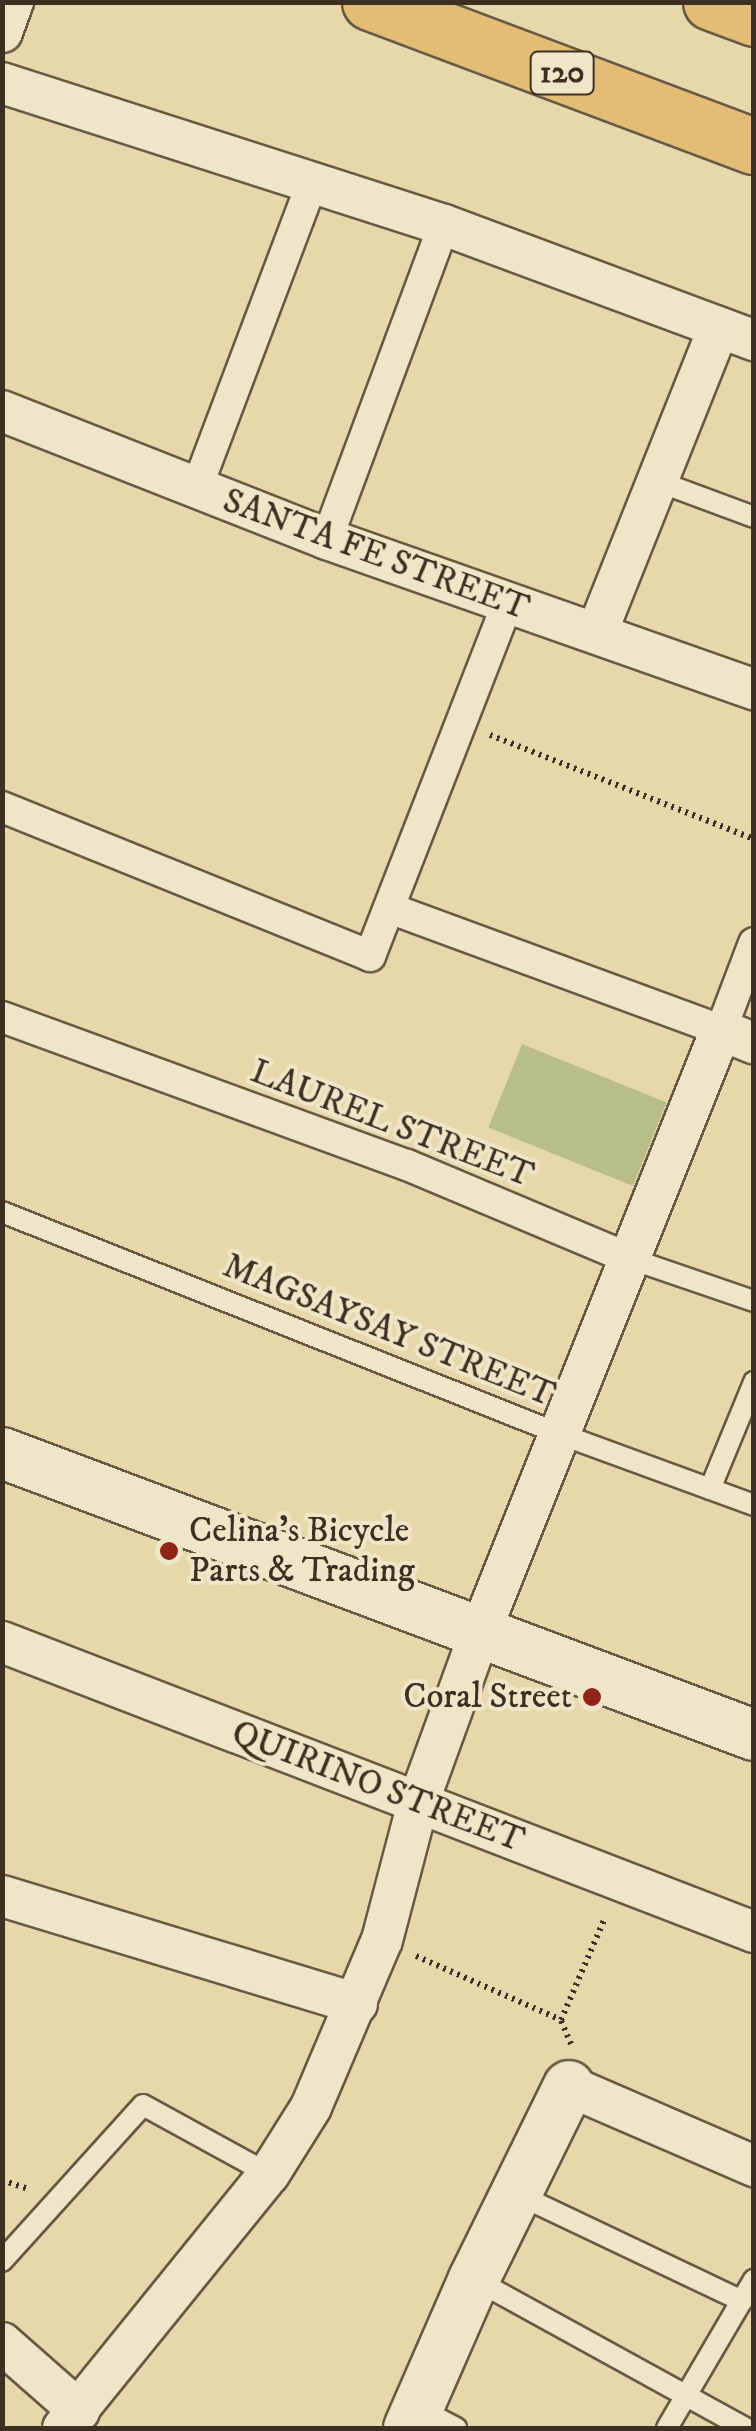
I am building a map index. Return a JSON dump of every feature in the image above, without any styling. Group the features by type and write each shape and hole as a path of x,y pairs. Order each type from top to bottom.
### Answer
{"highway":[{"name":"120","path":"370,2 754,146"},
{"path":"711,2 754,18"}],"street":[{"path":"2,32 13,2"},
{"path":"2,83 444,225 736,334 660,482 597,632"},
{"path":"196,490 313,181"},
{"path":"327,539 444,225"},
{"name":"SANTA FE STREET","path":"2,411 327,539 754,689"},
{"path":"2,807 370,956 507,604"},
{"path":"389,908 737,1036"},
{"path":"2,2343 71,2420 269,2174 311,2107 382,1940 418,1803 479,1635 631,1259 737,1036 754,942"},
{"name":"LAUREL STREET","path":"2,1017 407,1165 631,1259"},
{"path":"2,1453 479,1635 754,1734"},
{"name":"QUIRINO STREET","path":"2,1642 754,1932"},
{"path":"2,1896 356,2004"},
{"path":"428,2422 474,2279 519,2195 569,2086 754,2166"}],"lane":[{"path":"660,482 754,516"},
{"name":"MAGSAYSAY STREET","path":"2,1212 560,1434 754,1505"},
{"name":"LAUREL STREET","path":"631,1259 754,1301"},
{"path":"710,1489 754,1382"},
{"path":"2,2260 144,2105 269,2174"},
{"path":"519,2195 742,2300"},
{"path":"474,2279 744,2428"},
{"path":"667,2428 754,2280"}],"path":[{"path":"460,723 754,839"},
{"path":"569,2086 578,2061 562,2020 622,1880"},
{"path":"382,1940 562,2020"}],"green space":[{"path":"522,1044 667,1102 633,1186 488,1127"}],"place":[{"name":"Celina's Bicycle Parts & Trading","path":"169,1551"},
{"name":"Coral Street","path":"592,1697"}]}
